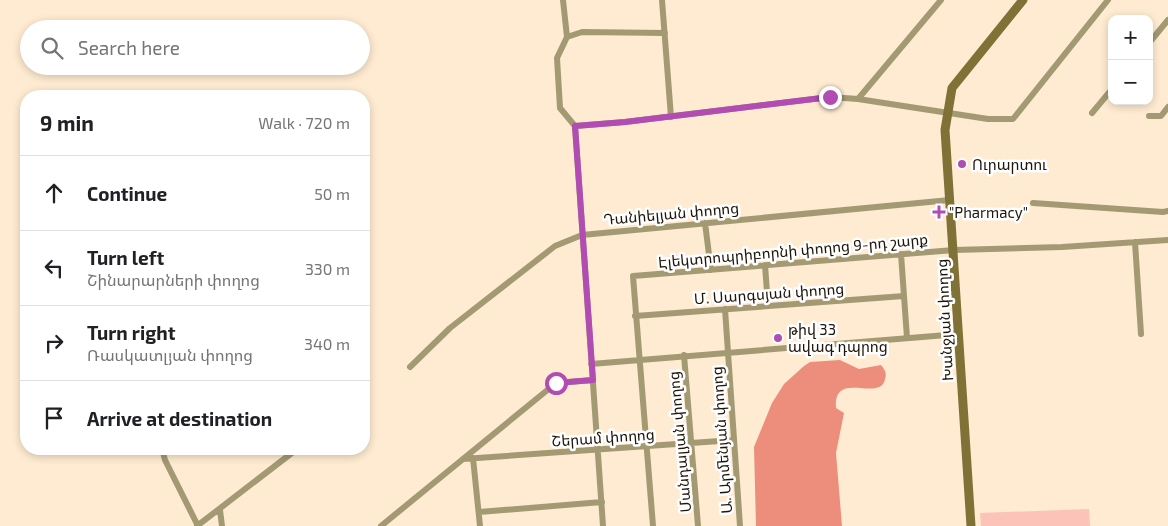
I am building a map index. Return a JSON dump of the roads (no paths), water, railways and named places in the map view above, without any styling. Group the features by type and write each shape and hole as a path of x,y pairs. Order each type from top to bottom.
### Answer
{"main road":[{"name":"Խանջյան փողոց","path":"971,526 954,250 944,130 952,88 1023,0"}],"street":[{"path":"563,0 567,37 557,58 560,108 575,126 604,526"},
{"path":"662,0 671,117"},
{"path":"858,99 941,0"},
{"path":"575,126 671,117 830,97 873,99 946,113 988,119 1013,119 1108,0"},
{"path":"1153,38 1168,20"},
{"path":"567,37 582,32 665,33"},
{"path":"1092,113 1108,94"},
{"path":"1149,116 1161,116 1168,107"},
{"name":"Դանիելյան փողոց","path":"410,367 450,328 555,246 582,234 950,200"},
{"path":"1033,203 1168,211"},
{"path":"706,223 711,270"},
{"name":"Էլեկտրոպրիբորնի փողոց 9-րդ շարք","path":"635,316 633,276 954,250 1062,247 1168,240"},
{"path":"1135,242 1140,334"},
{"path":"901,254 907,338"},
{"path":"765,265 768,306"},
{"name":"Մ. Սարգսյան փողոց","path":"635,316 904,296"},
{"name":"Ա. Արմենյան փողոց","path":"725,309 740,526"},
{"path":"635,316 653,526"},
{"path":"591,364 959,334"},
{"name":"Մանդալյան փողոց","path":"684,355 698,526"},
{"path":"381,526 556,383 593,380"},
{"name":"Շերամ փողոց","path":"463,459 734,440"},
{"path":"164,455 198,526 289,455"},
{"path":"474,458 480,526"},
{"path":"478,512 602,502"},
{"path":"220,510 222,526"}],"place":[{"name":"Ուրարտու","path":"962,164"},
{"name":"\"Pharmacy\"","path":"939,212"},
{"name":"թիվ 33 ավագ դպրոց","path":"778,338"}]}
